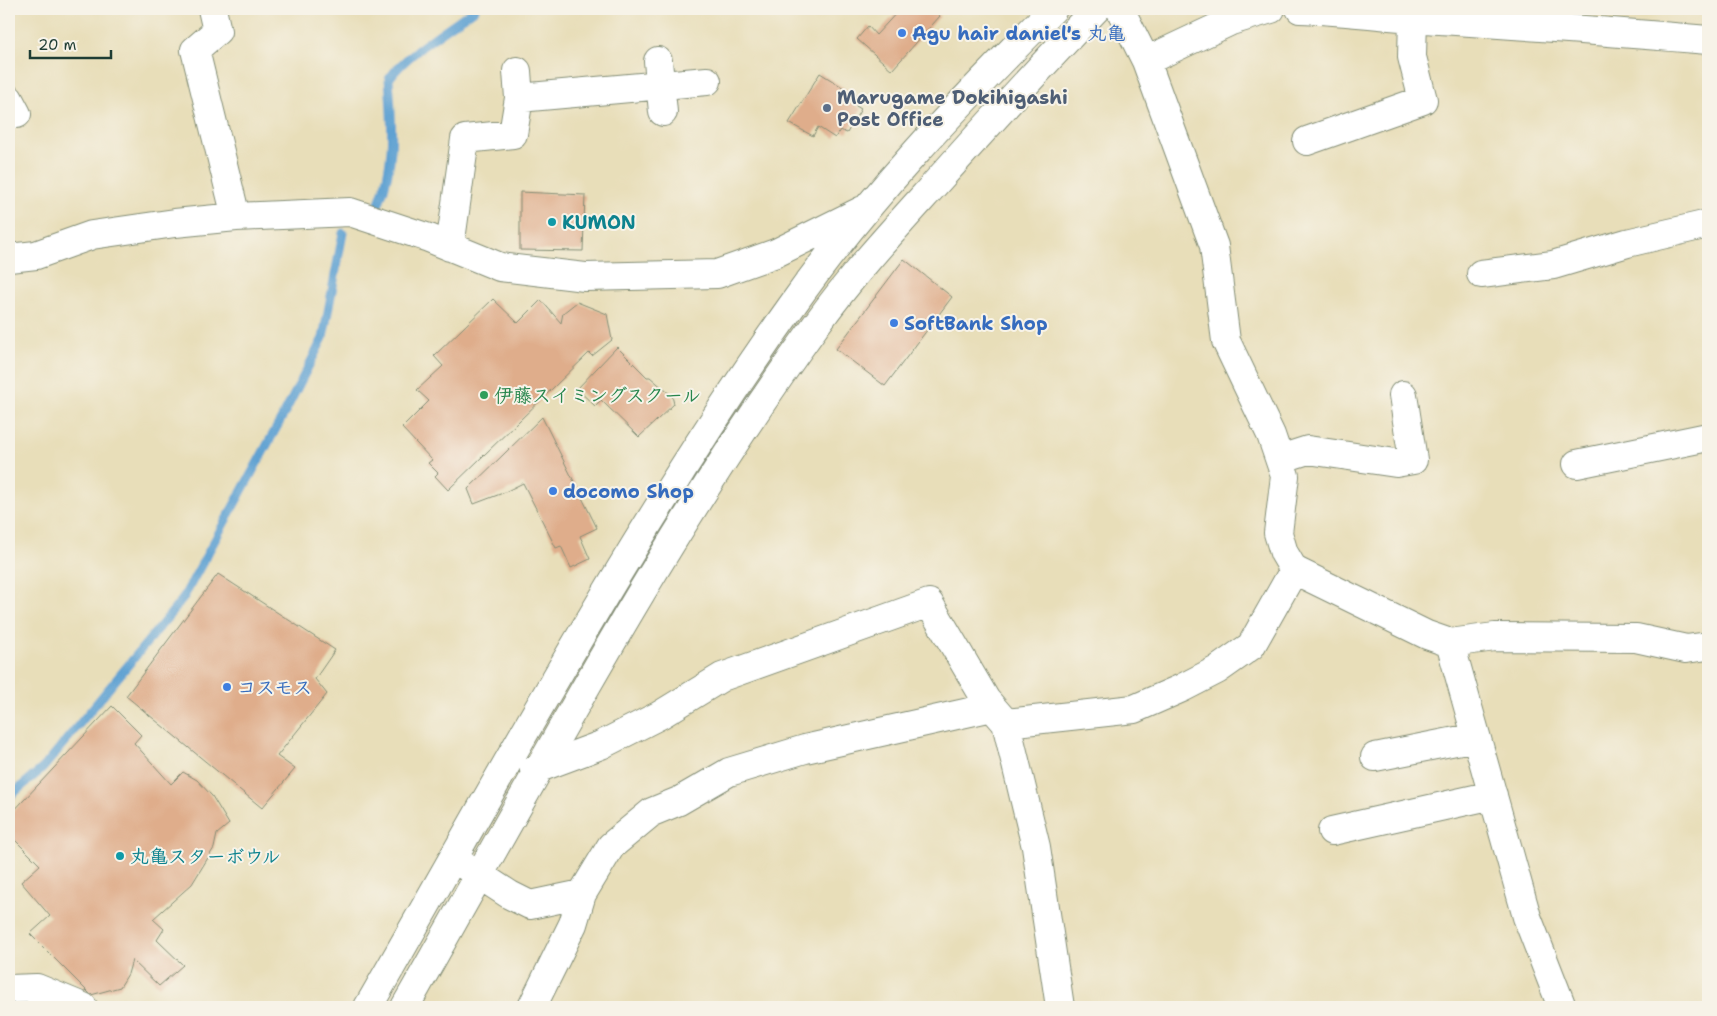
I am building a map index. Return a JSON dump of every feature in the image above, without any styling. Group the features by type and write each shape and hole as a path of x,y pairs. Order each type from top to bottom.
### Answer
{"street":[{"path":"212,9 217,31 195,50 236,217"},
{"path":"368,1007 590,624 699,442 792,305 869,208 994,68 1053,9"},
{"path":"405,1007 609,647 724,456 818,322 895,229 1017,91 1096,9"},
{"path":"1120,9 1146,61 1214,246 1226,341 1271,436 1285,476 1278,533 1284,553 1294,570 1427,635 1450,643 1495,638 1636,638 1686,649 1708,646"},
{"path":"1146,61 1230,20 1271,9"},
{"path":"1300,9 1354,11 1413,17 1591,19 1708,40"},
{"path":"1307,141 1423,100 1412,57 1413,17"},
{"path":"450,247 465,139 513,134 519,98 517,71"},
{"path":"519,98 707,82"},
{"path":"9,258 36,254 92,235 236,217 350,212 450,247 500,268 585,277 717,274 776,253 869,208"},
{"path":"869,208 895,229"},
{"path":"1481,274 1553,265 1627,243 1708,224"},
{"path":"1280,460 1308,450 1396,464 1413,460 1403,395"},
{"path":"1577,464 1708,436"},
{"path":"532,1007 573,924 582,894 612,846 652,812 679,801 729,772 805,749 999,715 1134,709 1200,679 1251,646 1294,570"},
{"path":"497,784 600,745 660,715 722,677 929,603 999,715 1036,847 1060,1007"},
{"path":"1450,643 1527,916 1562,1007"},
{"path":"1375,757 1476,736"},
{"path":"1332,831 1493,795"},
{"path":"454,858 530,905 582,894"},
{"path":"9,989 37,988 83,1007"}],"building":[{"path":"900,9 933,9 940,16 892,70 857,39 868,26 876,35"},
{"path":"820,73 860,98 856,106 861,109 847,133 840,130 835,138 818,127 813,136 789,123"},
{"name":"KUMON","path":"520,192 585,195 583,251 520,250"},
{"name":"SoftBank Shop","path":"904,259 952,297 885,386 836,349"},
{"name":"伊藤スイミングスクール","path":"493,299 518,323 541,300 561,323 563,313 577,302 607,314 612,340 592,356 589,353 448,490 435,476 438,473 428,463 432,460 402,428 429,401 417,390 443,366 434,356"},
{"path":"617,347 647,377 650,377 672,396 674,404 639,437 601,400 595,406 577,389"},
{"name":"docomo Shop","path":"542,417 597,528 580,536 590,559 571,568 561,546 556,548 523,483 474,504 468,489"},
{"name":"コスモス","path":"218,574 335,650 315,679 327,694 277,756 295,769 262,808 126,696"},
{"name":"丸亀スターボウル","path":"112,706 141,735 134,743 171,784 183,772 197,780 212,796 229,824 217,834 214,848 192,884 153,919 164,929 157,940 183,965 159,986 132,960 128,974 120,987 91,995 30,934 50,916 21,882 40,865 9,834 9,816"}],"waterway":[{"path":"379,203 388,172 392,142 389,79 417,51 475,9"},
{"path":"9,797 43,768 182,600 284,414 323,338 343,233"}],"place":[{"name":"Agu hair daniel's 丸亀","path":"902,33"},
{"name":"Marugame Dokihigashi Post Office","path":"827,108"},
{"name":"KUMON","path":"552,222"},
{"name":"SoftBank Shop","path":"894,323"},
{"name":"伊藤スイミングスクール","path":"484,395"},
{"name":"docomo Shop","path":"553,491"},
{"name":"コスモス","path":"227,687"},
{"name":"丸亀スターボウル","path":"120,856"}]}
